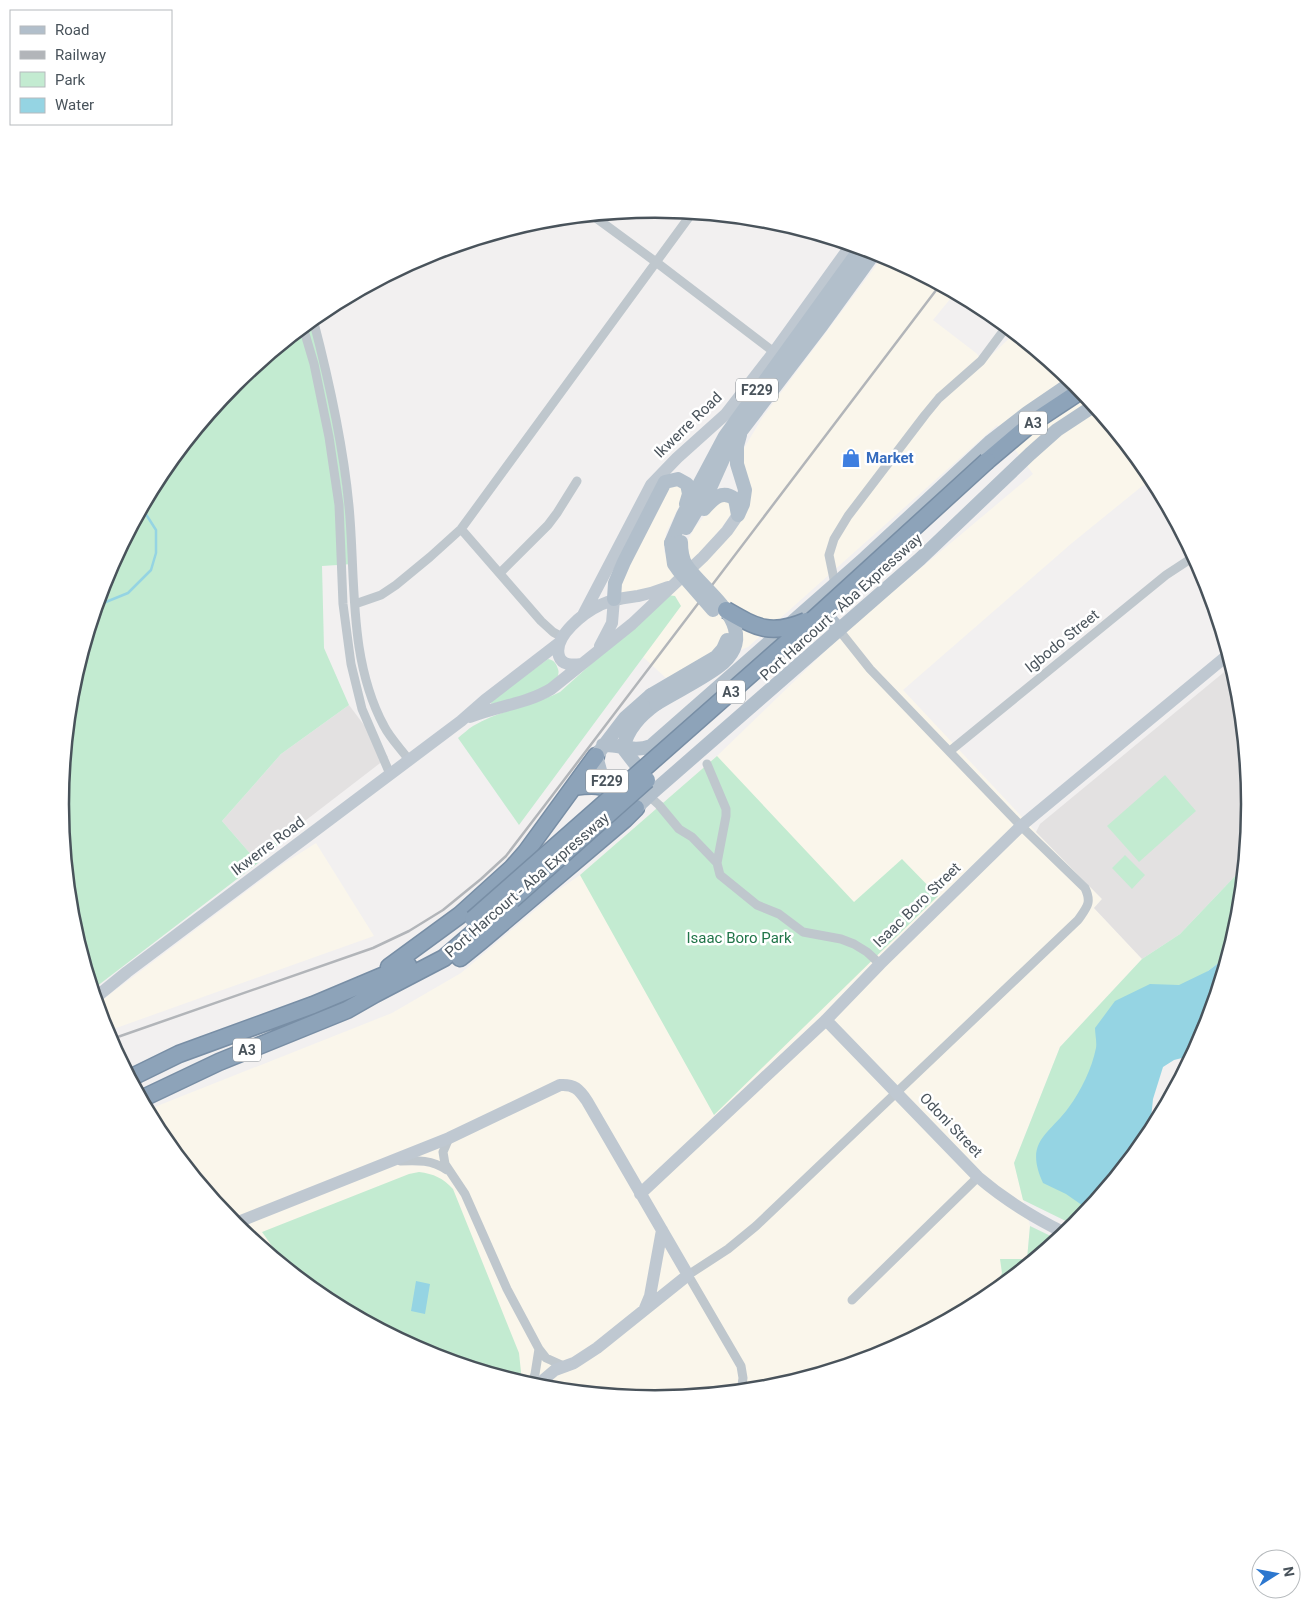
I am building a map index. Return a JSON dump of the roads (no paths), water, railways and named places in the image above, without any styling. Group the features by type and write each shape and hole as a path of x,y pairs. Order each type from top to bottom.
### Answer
{"highway":[{"name":"Port Harcourt - Aba Expressway","path":"135,1075 179,1054 248,1030 407,966 440,948 527,887 802,643 991,466 1032,423 1075,395"},
{"name":"Port Harcourt - Aba Expressway","path":"146,1097 219,1062 347,1010 444,958 476,923 817,608 991,466 1082,402"},
{"path":"726,610 748,623 776,630 790,627 817,608"},
{"path":"358,987 399,961 460,915 512,868 600,750"},
{"path":"347,1010 453,963 624,820 624,813 611,791 596,785 574,787"},
{"name":"F229","path":"624,820 636,808"},
{"path":"139,1082 179,1054"},
{"path":"132,1070 153,1066"}],"main road":[{"name":"F229","path":"685,520 711,486 728,448 856,267 859,255"},
{"name":"F229","path":"676,543 686,564 726,610 736,634 733,647 718,668 654,699 629,730 623,748 653,787 651,794 636,808 601,774 600,750 626,718 654,699 716,657 724,649 727,639 726,628 721,619 678,571 674,564 676,543 685,520 725,436 823,291 868,258"},
{"path":"600,750 615,745 623,748 638,749 651,746 817,608 835,584 992,441 1027,413 1066,386"},
{"path":"651,794 920,559 1057,430 1089,409"},
{"path":"738,515 743,504 744,490 736,455 741,430"},
{"path":"614,599 616,582 624,562 665,482 678,478 687,484 689,494 685,520"},
{"path":"685,520 716,497 724,494 730,495 735,499 738,515"},
{"path":"817,608 839,630"}],"street":[{"path":"354,604 381,595 396,585 460,529 688,219"},
{"path":"600,221 774,352"},
{"name":"Ikwerre Road","path":"100,994 461,721 561,640 583,615 651,485 677,458 726,414 823,291 847,250"},
{"path":"315,327 324,361 345,478 352,541 354,604 358,642 367,685 384,728 409,760"},
{"path":"835,584 829,555 834,539 848,516 939,398 981,361 1003,332"},
{"path":"305,334 314,364 329,437 338,495 344,604 351,664 362,709 390,774"},
{"path":"500,574 548,525 577,481"},
{"name":"Ikwerre Road","path":"461,721 482,712 539,696 552,689 595,652 632,624 703,557 727,531 738,515"},
{"path":"460,529 541,621 561,640 558,650 561,661 565,664 582,664"},
{"name":"Igbodo Street","path":"950,752 1166,575 1189,560"},
{"name":"Ikwerre Road","path":"583,615 599,605 614,599 651,593 670,587"},
{"path":"595,652 612,624 614,599"},
{"path":"541,621 550,641 547,653"},
{"path":"543,1380 554,1370 566,1367 582,1359 688,1275 728,1249 756,1226 1078,920 1087,907 1089,897 1085,888 1021,826 870,669 839,630"},
{"name":"Isaac Boro Street","path":"640,1194 826,1020 880,964 1021,826 1223,659"},
{"path":"707,764 726,809 717,863 720,875 757,905 779,914 803,932 841,938 867,952 880,964"},
{"path":"651,794 679,829 692,837 717,863"},
{"name":"Odoni Street","path":"826,1020 978,1177 1009,1202 1059,1230"},
{"path":"242,1220 449,1138 560,1085 574,1086 580,1090 587,1100 741,1366 742,1384"},
{"path":"449,1138 443,1152 443,1158 465,1194 507,1288 539,1349 546,1358 566,1367"},
{"path":"392,1162 427,1161 438,1164 451,1173"},
{"path":"852,1300 978,1177"},
{"path":"645,1308 650,1296 662,1230"},
{"path":"534,1378 539,1349"},
{"path":"550,1381 566,1367"}],"water":[{"path":"1220,962 1198,1029 1185,1057 1174,1060 1163,1067 1153,1099 1151,1118 1121,1162 1083,1206 1066,1194 1043,1183 1038,1169 1037,1148 1041,1140 1069,1107 1082,1087 1096,1048 1095,1028 1115,1001 1150,984 1179,985 1208,971"},
{"path":"416,1281 430,1284 425,1314 411,1311"}],"waterway":[{"path":"105,602 128,593 151,570 156,553 156,530 146,514"}],"railway":[{"path":"117,1037 373,948 409,931 443,910 481,879 506,856 937,289"}],"place":[{"name":"Market","path":"851,458"}],"park label":[{"name":"Isaac Boro Park","path":"739,938"}]}
